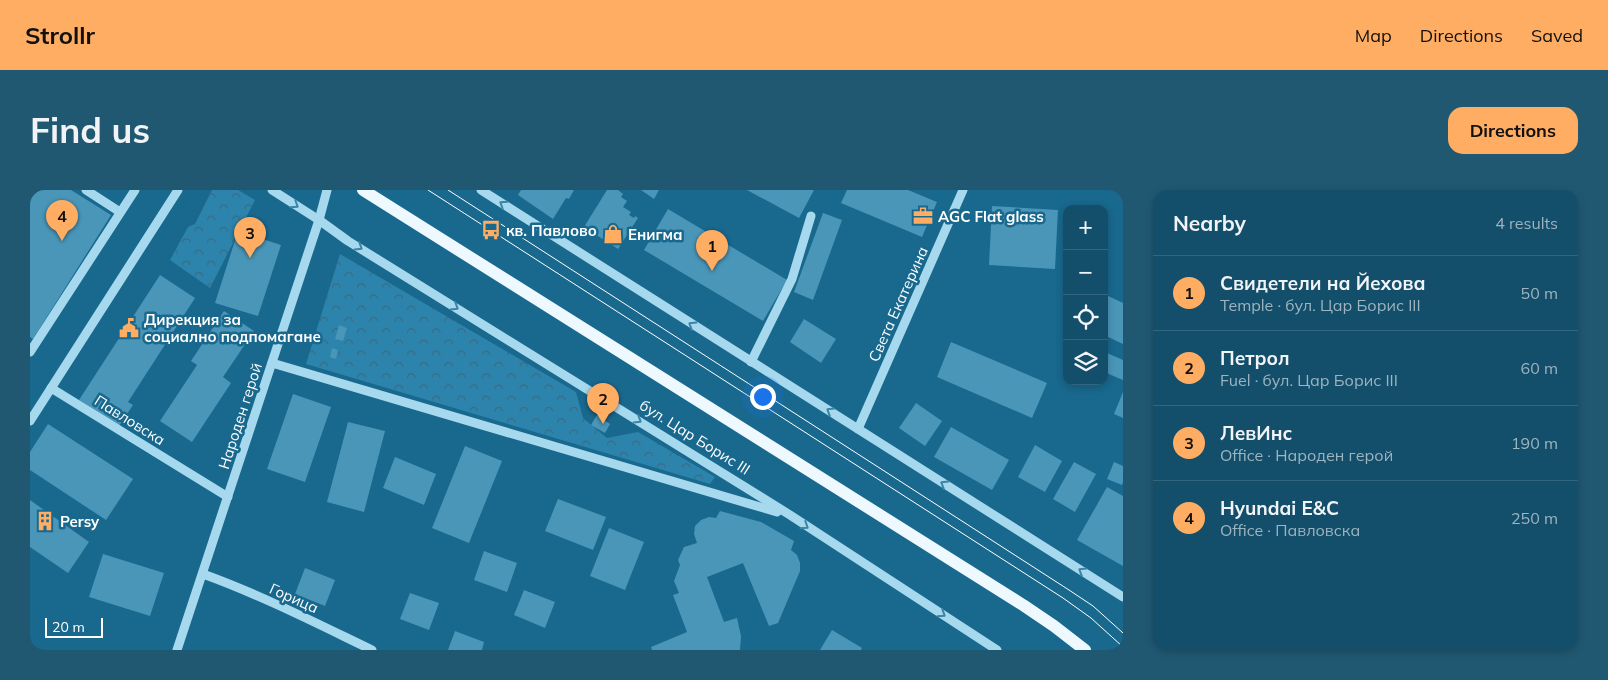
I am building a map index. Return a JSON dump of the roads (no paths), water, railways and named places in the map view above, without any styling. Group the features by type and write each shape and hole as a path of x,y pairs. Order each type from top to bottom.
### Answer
{"main road":[{"path":"363,190 1022,605 1054,626 1085,650"}],"street":[{"path":"86,190 120,212"},
{"path":"30,352 135,190"},
{"path":"30,422 178,190"},
{"name":"бул. Цар Борис III","path":"272,190 348,241 790,515 997,650"},
{"name":"Народен герой","path":"177,650 319,220 327,190"},
{"path":"481,190 1123,597"},
{"name":"Света Екатерина","path":"858,429 963,190"},
{"path":"751,362 792,279 811,216"},
{"path":"272,363 790,515"},
{"name":"Павловска","path":"51,388 228,497"},
{"name":"Горица","path":"203,574 305,617 372,650"}],"tram line":[{"path":"428,190 1063,598 1091,618 1123,647"},
{"path":"448,190 1069,590 1093,606 1123,633"}],"place":[{"name":"AGC Flat glass","path":"923,216"},
{"name":"кв. Павлово","path":"491,230"},
{"name":"Енигма","path":"613,234"},
{"name":"Hyundai E&C","path":"62,241"},
{"name":"ЛевИнс","path":"250,258"},
{"name":"Свидетели на Йехова","path":"712,271"},
{"name":"Дирекция за социално подпомагане","path":"129,328"},
{"name":"Петрол","path":"603,424"},
{"name":"Persy","path":"45,521"}]}
